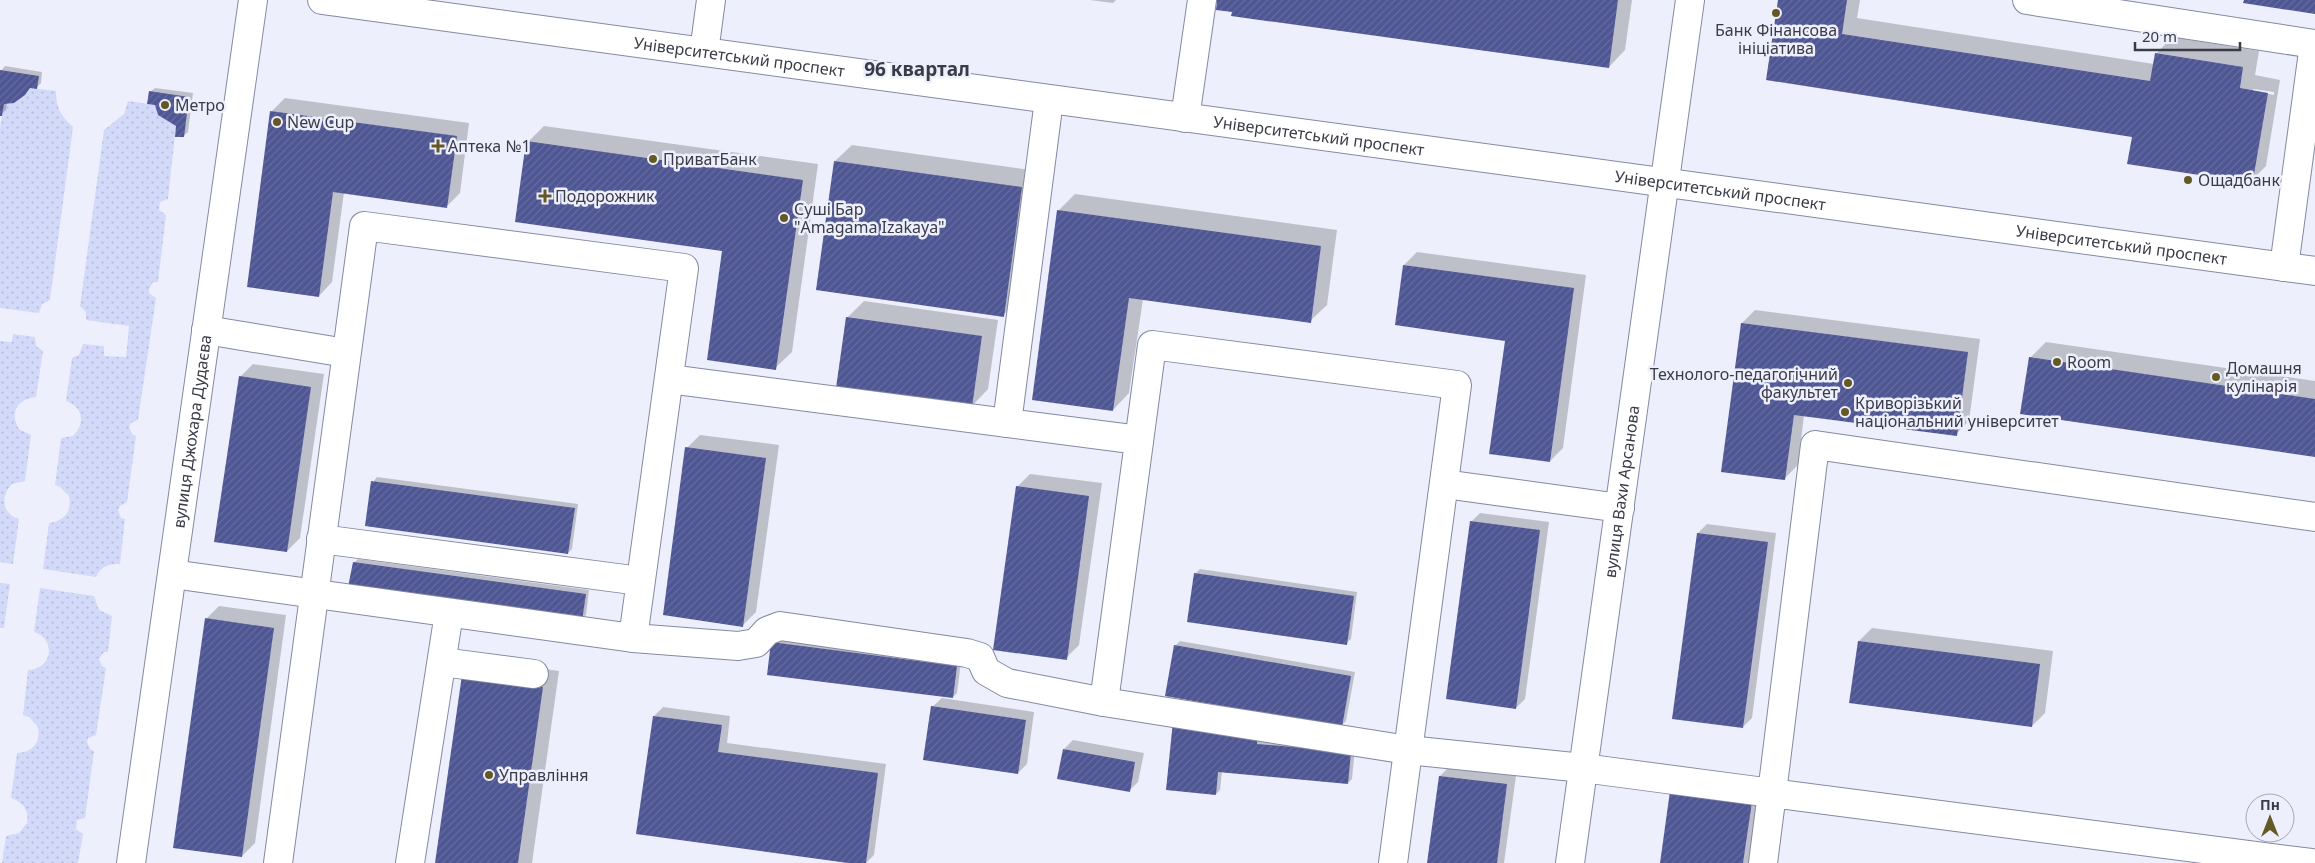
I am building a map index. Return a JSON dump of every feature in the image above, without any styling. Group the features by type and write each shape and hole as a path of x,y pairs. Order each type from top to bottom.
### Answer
{"main road":[{"name":"вулиця Джохара Дудаєва","path":"131,863 253,0"},
{"name":"Університетський проспект","path":"322,0 2315,272"},
{"path":"704,52 712,0"},
{"path":"1185,118 1202,0"},
{"name":"вулиця Вахи Арсанова","path":"1570,863 1690,0"},
{"path":"2027,0 2315,44 2284,267"},
{"path":"1006,423 1049,100"},
{"path":"278,863 364,226 684,268 633,638"},
{"path":"206,330 346,353"},
{"path":"1104,702 1152,345 1457,386 1393,863"},
{"path":"669,379 1139,440"},
{"path":"1762,863 1815,445 2315,517"},
{"path":"1444,484 1620,508"},
{"path":"321,539 640,581"},
{"path":"172,574 633,638 738,646 756,643 767,631 780,626 967,653 980,657 986,671 1007,683 1104,702 1408,750 1583,768 2312,863"},
{"path":"410,863 449,613"},
{"path":"442,662 534,674"}],"shaded area":[{"path":"30,88 56,91 60,111 73,127 50,300 42,304 39,313 0,308 0,128 4,104 19,99"},
{"path":"128,101 155,105 158,115 176,126 168,199 160,202 159,210 166,215 158,282 153,282 149,289 149,293 156,298 138,420 131,423 129,427 132,434 136,436 127,502 120,506 118,510 121,518 125,519 120,564 105,566 96,577 43,569 49,523 63,518 68,511 70,501 69,496 60,487 55,485 61,438 73,436 81,421 81,416 76,407 66,401 72,358 79,355 83,344 104,346 104,356 126,357 129,326 86,320 86,312 80,306 104,130 124,114"},
{"path":"13,334 35,337 36,346 43,351 36,397 24,401 15,412 16,423 19,429 31,435 25,481 12,484 4,499 9,513 19,519 13,564 0,562 0,341 12,342"},
{"path":"0,583 10,584 4,628 0,628"},
{"path":"40,588 94,596 99,610 112,616 108,652 104,652 99,659 102,666 106,668 96,735 88,738 87,742 90,749 94,751 85,818 77,820 76,829 83,834 78,863 2,863 6,836 19,833 27,823 26,810 19,802 11,798 17,753 27,751 35,746 39,733 38,727 29,717 23,715 28,670 36,669 42,665 47,660 49,654 49,647 46,641 34,632"}],"building":[{"path":"1217,0 1618,0 1609,68 1231,16 1232,12 1216,10"},
{"path":"1778,0 1847,0 1842,34 2150,81 2155,53 2243,67 2240,88 2268,93 2253,180 2241,179 2239,187 2232,180 2127,164 2132,137 1766,80"},
{"path":"2244,0 2315,0 2315,14 2243,3"},
{"path":"0,70 39,76 37,89 30,88 25,95 14,103 4,104 2,116 0,116"},
{"path":"149,91 189,97 184,137 175,137 176,126 158,115 155,105 147,104"},
{"path":"270,111 457,136 447,208 333,192 319,297 247,287"},
{"path":"526,141 803,180 776,370 707,360 722,251 515,222"},
{"path":"834,161 1022,187 1004,317 816,290"},
{"path":"1057,210 1321,246 1311,323 1129,298 1113,411 1032,400"},
{"path":"1403,265 1574,288 1550,462 1489,454 1505,341 1395,325"},
{"path":"846,317 982,336 972,407 836,388"},
{"name":"Технолого-педагогічний факультет","path":"1741,323 1968,352 1957,436 1794,415 1785,480 1721,472"},
{"path":"2029,357 2315,399 2315,457 2020,414"},
{"path":"239,376 311,387 287,552 214,542"},
{"path":"685,447 766,458 743,627 663,615"},
{"path":"371,481 575,508 568,554 365,526"},
{"path":"1016,486 1089,496 1067,660 993,650"},
{"path":"1470,521 1540,530 1516,709 1446,699"},
{"path":"1697,533 1768,542 1743,728 1672,719"},
{"path":"353,562 586,594 582,621 348,587"},
{"path":"1194,573 1354,596 1347,645 1187,622"},
{"path":"205,618 274,628 242,857 173,848"},
{"path":"1858,641 2040,664 2032,727 1849,703"},
{"path":"771,642 957,666 953,698 767,675"},
{"path":"1174,645 1351,676 1342,727 1165,696"},
{"name":"Управління","path":"462,675 543,687 518,863 435,863"},
{"path":"931,706 1026,720 1018,774 923,760"},
{"path":"653,716 722,725 718,752 878,773 866,863 848,863 636,834"},
{"path":"1173,721 1258,730 1257,744 1351,752 1348,784 1218,772 1216,795 1166,790"},
{"path":"1063,749 1135,762 1130,792 1057,779"},
{"path":"1439,776 1507,784 1497,863 1427,863"},
{"path":"1670,791 1752,802 1743,863 1660,863"}],"place":[{"name":"Банк Фінансова ініціатива","path":"1776,13"},
{"name":"Метро","path":"165,105"},
{"name":"New Cup","path":"277,122"},
{"name":"Аптека №1","path":"438,146"},
{"name":"ПриватБанк","path":"653,159"},
{"name":"Ощадбанк","path":"2188,180"},
{"name":"Подорожник","path":"545,196"},
{"name":"Суші Бар \"Amagama Izakaya\"","path":"784,218"},
{"name":"Room","path":"2057,362"},
{"name":"Домашня кулінарія","path":"2216,377"},
{"name":"Технолого-педагогічний факультет","path":"1848,383"},
{"name":"Криворізький національний університет","path":"1845,412"},
{"name":"Управління","path":"489,775"}],"district":[{"name":"96 квартал","path":"917,69"}]}
